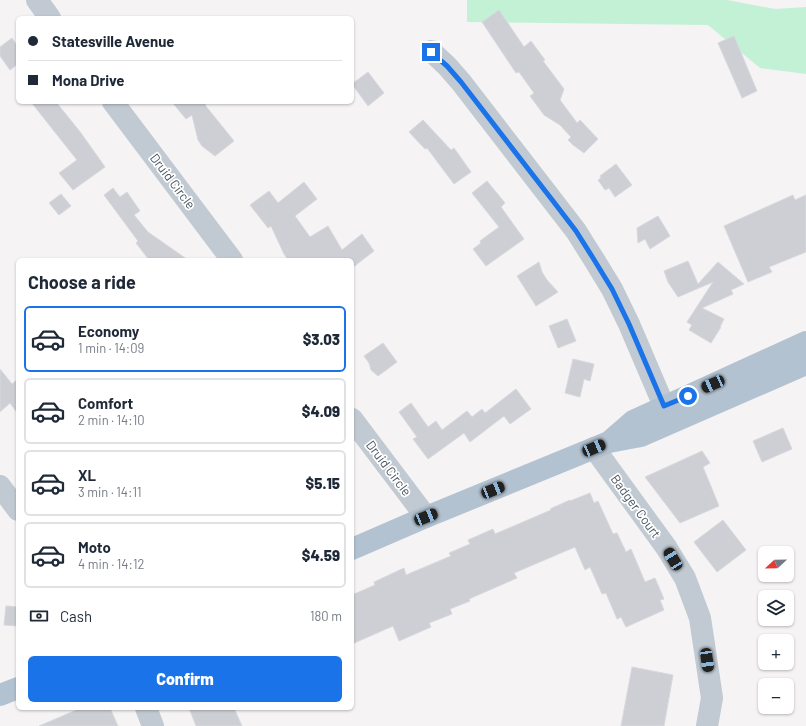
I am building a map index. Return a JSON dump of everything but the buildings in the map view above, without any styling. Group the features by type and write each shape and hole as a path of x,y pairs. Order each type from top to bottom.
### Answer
{"main road":[{"path":"602,445 633,421 806,342"},
{"path":"354,548 602,445 641,436 806,364"},
{"path":"0,695 16,689"}],"street":[{"path":"37,0 49,16"},
{"path":"431,52 447,66 461,82 579,236 612,289 629,324 664,406"},
{"name":"Druid Circle","path":"115,104 230,258"},
{"name":"Druid Circle","path":"354,422 426,517"},
{"name":"Badger Court","path":"602,445 685,578 700,618 712,698 707,726"},
{"path":"0,486 16,507"},
{"path":"147,710 153,726"}],"green space":[{"path":"467,0 727,0 775,9 806,7 806,74 760,68 708,25 467,22"}],"route":[{"path":"431,52 447,66 461,82 576,231 612,289 629,324 664,406 688,396"}]}
